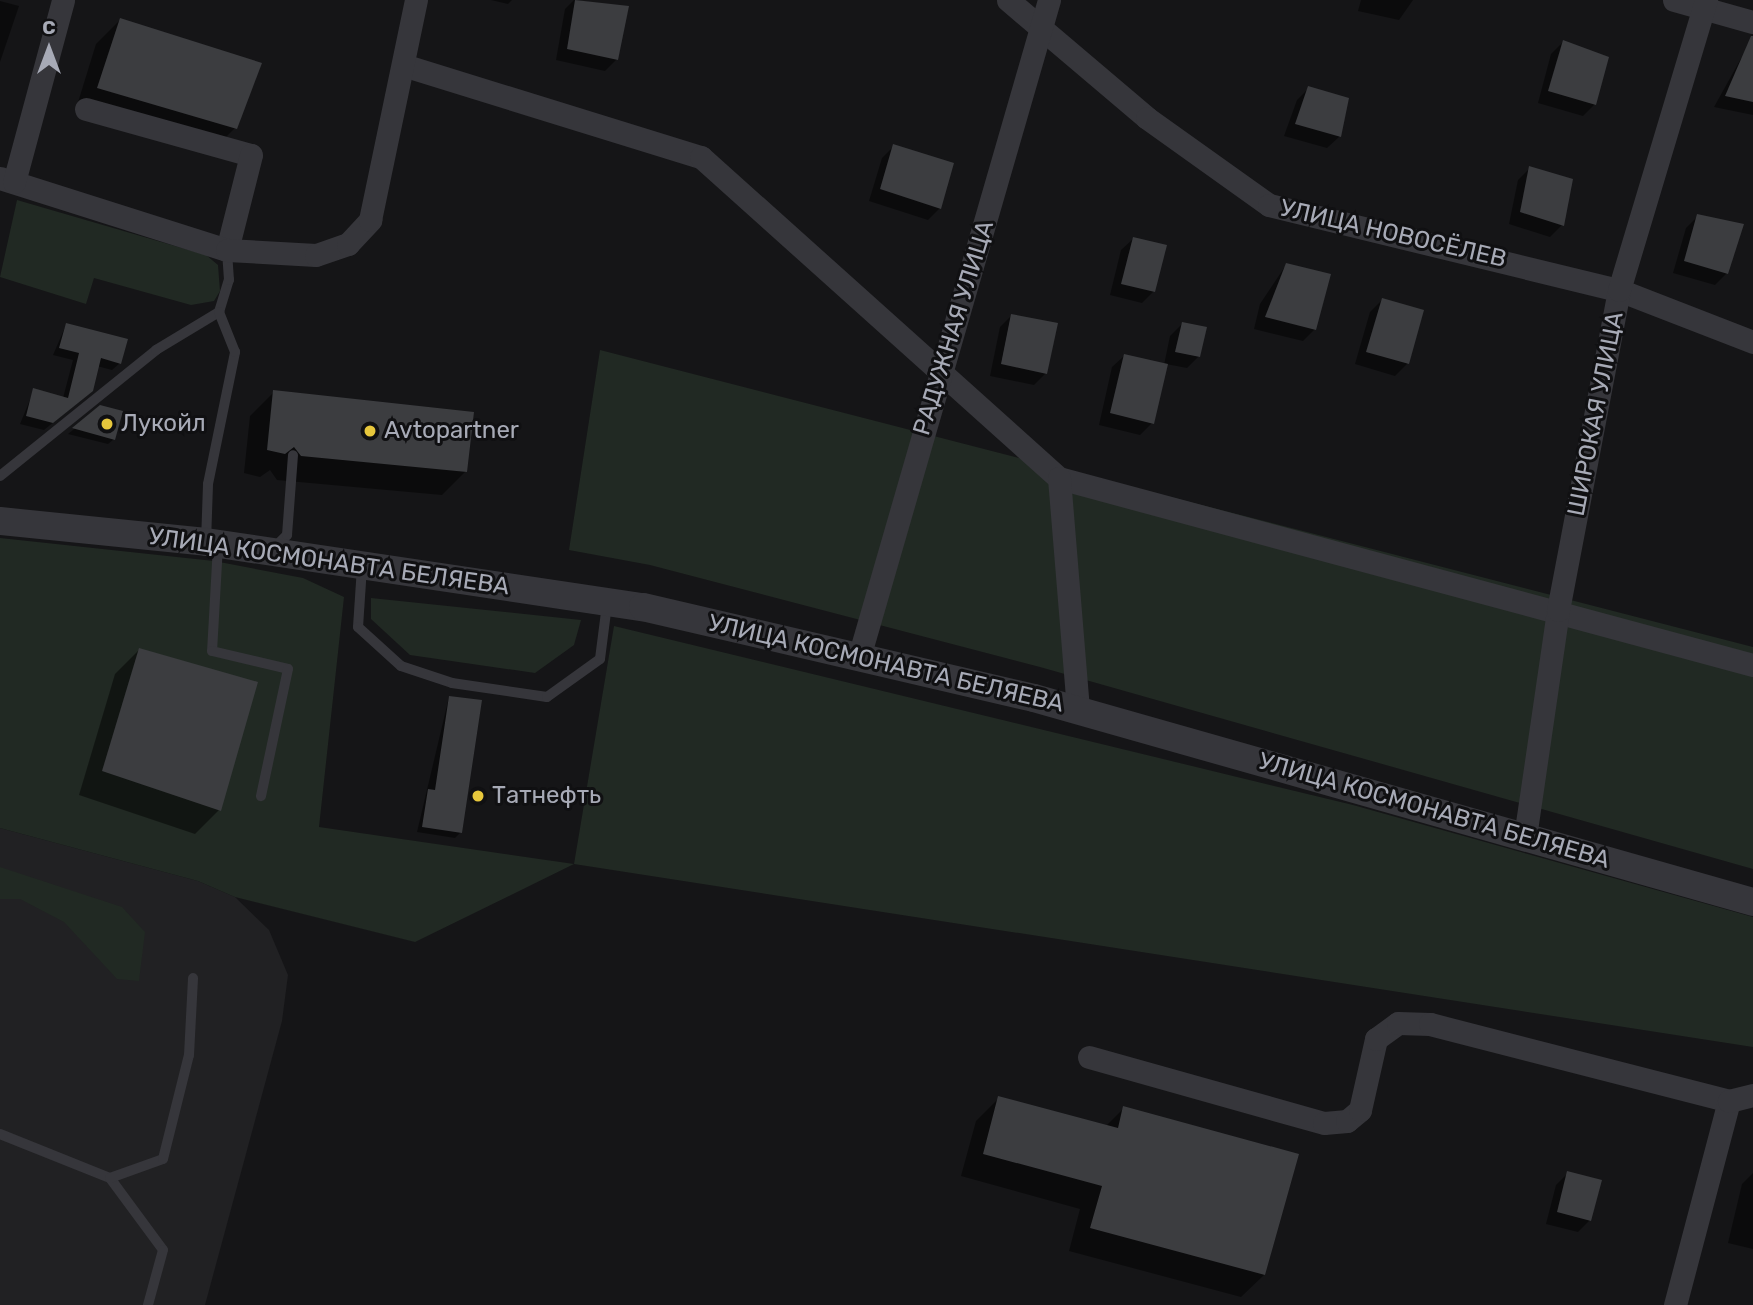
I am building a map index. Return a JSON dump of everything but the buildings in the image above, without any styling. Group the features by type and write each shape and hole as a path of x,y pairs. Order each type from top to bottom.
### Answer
{"street":[{"path":"63,0 7,180 227,250 316,255 348,244 370,220 416,0"},
{"name":"УЛИЦА НОВОСЁЛЕВ","path":"1008,0 1147,118 1269,205 1619,290 1753,342"},
{"name":"РАДУЖНАЯ УЛИЦА","path":"859,657 1049,0"},
{"path":"1674,0 1705,5 1753,22"},
{"name":"ШИРОКАЯ УЛИЦА","path":"1525,837 1558,610 1619,290 1705,5"},
{"path":"402,65 701,157 941,369 1059,478 1232,530 1558,610 1753,666"},
{"path":"86,109 251,155 227,250"},
{"path":"1059,478 1078,710"},
{"name":"УЛИЦА КОСМОНАВТА БЕЛЯЕВА","path":"0,521 212,542 362,567 607,602 859,657 1078,710 1753,902"},
{"path":"1089,1057 1324,1123 1347,1121 1360,1110 1376,1039 1398,1023 1430,1024 1729,1101 1753,1095"},
{"path":"1675,1305 1729,1101"}],"lane":[{"path":"227,250 229,280 219,312 236,352 208,484 212,542 212,651 288,668 261,796"},
{"path":"0,476 156,350 219,312"},
{"path":"271,551 287,535 293,455"},
{"path":"362,567 358,627 401,666 452,683 533,695 547,697 600,659 607,602"},
{"path":"110,1178 163,1159 189,1055 193,978"},
{"path":"0,1134 110,1178 163,1250 148,1305"}],"shaded area":[{"path":"17,200 206,255 218,265 220,291 214,301 191,305 94,278 86,304 0,277"},
{"path":"600,350 1753,647 1753,869 1040,667 650,565 569,550"},
{"path":"0,538 214,561 303,578 344,597 319,827 574,864 415,942 235,897 198,881 0,828"},
{"path":"371,598 581,620 574,645 535,673 410,655 371,619"},
{"path":"614,626 1353,805 1753,917 1753,1047 574,864"},
{"path":"0,828 198,881 235,897 269,930 288,975 282,1021 205,1305 0,1305"},
{"path":"0,867 122,907 145,932 139,981 117,979 64,922 20,899 0,899"}],"place":[{"name":"Лукойл","path":"107,424"},
{"name":"Avtopartner","path":"370,431"},
{"name":"Татнефть","path":"478,796"}]}
